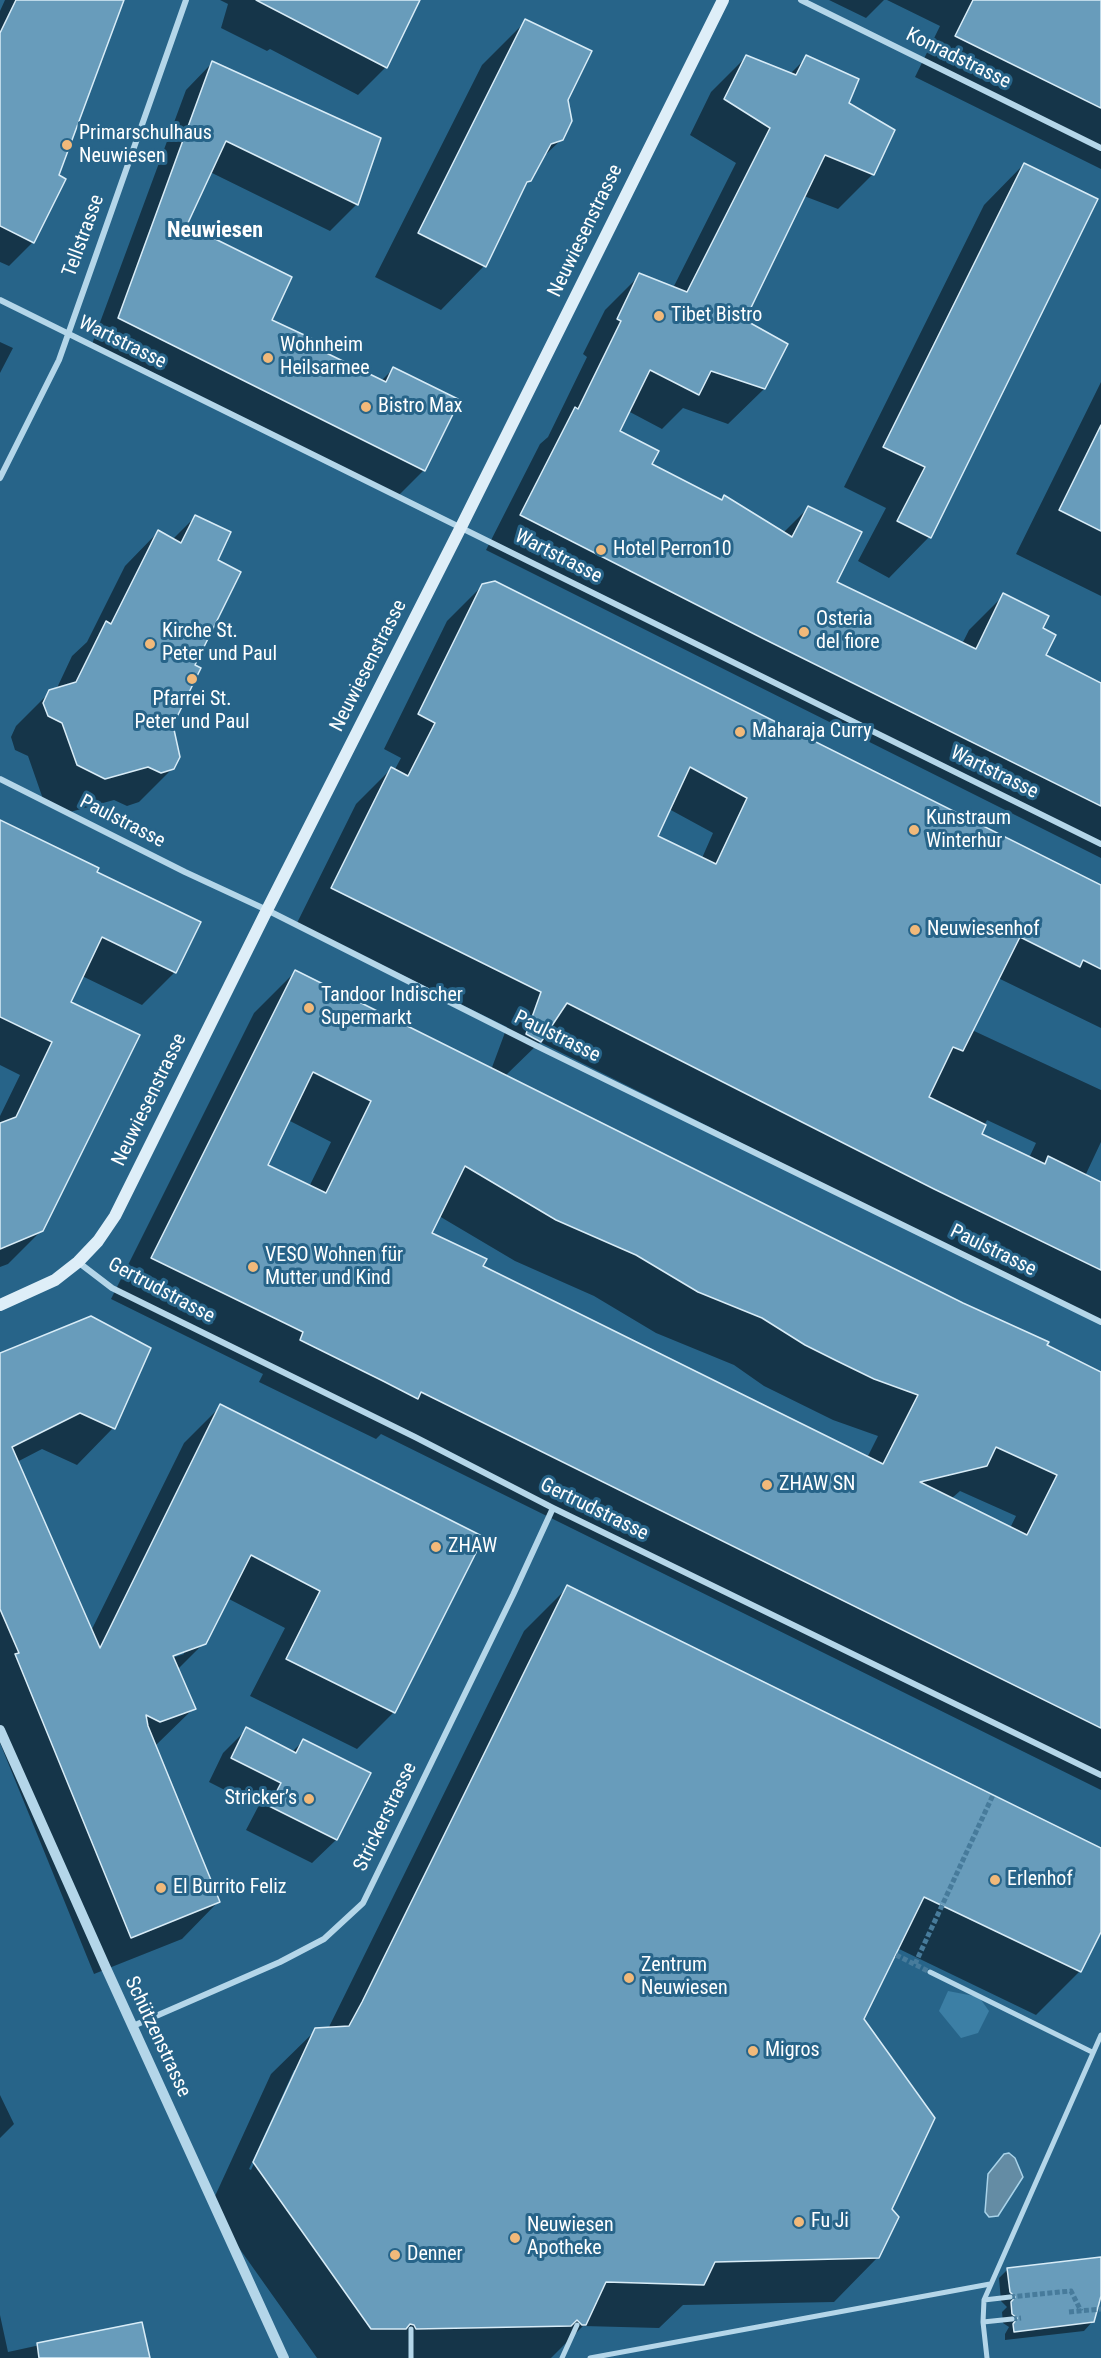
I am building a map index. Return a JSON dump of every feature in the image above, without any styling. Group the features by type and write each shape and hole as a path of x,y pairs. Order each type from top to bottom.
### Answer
{"main road":[{"name":"Neuwiesenstrasse","path":"0,1305 55,1280 78,1262 98,1241 115,1216 723,0"}],"street":[{"name":"Tellstrasse","path":"0,478 50,381 186,0"},
{"name":"Konradstrasse","path":"801,0 1101,148"},
{"name":"Wartstrasse","path":"0,300 1101,844"},
{"name":"Paulstrasse","path":"0,779 537,1046 1101,1322"},
{"name":"Gertrudstrasse","path":"78,1262 112,1288 553,1508 1101,1775"},
{"name":"Strickerstrasse","path":"133,2026 280,1962 324,1939 363,1903 553,1508"},
{"name":"Schützenstrasse","path":"0,1730 284,2358"},
{"path":"930,1971 1092,2052"},
{"path":"987,2358 983,2322 984,2300 1101,2035"},
{"path":"590,2358 990,2284"},
{"path":"984,2300 1010,2298"},
{"path":"983,2322 1012,2319"},
{"path":"562,2358 577,2325"},
{"path":"411,2330 411,2358"}],"shaded area":[{"path":"948,1991 979,1997 989,2011 978,2033 961,2038 939,2011"},
{"path":"1009,2153 1015,2158 1023,2177 998,2216 989,2217 985,2212 988,2174 1004,2154"}],"building":[{"path":"16,0 124,0 59,175 66,179 34,243 0,226 0,33"},
{"path":"256,0 420,0 387,68"},
{"path":"973,0 1101,0 1101,108 955,36"},
{"path":"525,19 592,51 568,100 572,121 563,140 551,144 531,181 527,182 486,267 418,233"},
{"path":"746,55 796,75 806,55 859,79 849,103 895,130 874,175 825,155 745,320 788,344 765,389 711,371 699,395 650,370 620,431 659,451 652,464 722,500 724,495 792,537 808,506 862,532 837,582 976,649 1003,593 1049,616 1043,628 1056,635 1046,655 1101,683 1101,806 520,515 575,407 578,409 621,321 617,319 639,273 687,292 770,128 724,99"},
{"path":"212,61 381,138 358,205 226,141 187,225 292,277 272,320 315,340 312,346 386,382 393,367 460,400 425,471 118,318"},
{"path":"1024,163 1098,199 931,538 897,521 925,467 883,447"},
{"path":"1101,425 1101,531 1059,510"},
{"name":"Kirche St. Peter und Paul","path":"195,515 231,532 218,560 241,572 195,665 201,668 173,725 180,757 174,769 161,773 148,767 105,779 77,765 62,723 48,716 43,703 49,690 76,682 106,621 111,624 158,530 181,543"},
{"path":"495,581 1101,885 1101,969 1083,960 1080,967 1020,937 963,1051 953,1047 929,1097 986,1125 982,1134 1045,1164 1048,1156 1101,1182 1101,1270 934,1189 567,1003 541,1042 526,1034 541,992 331,888 391,767 408,776 435,723 418,714 482,584","holes":["690,767 747,798 716,864 658,836"]},
{"path":"0,820 99,868 97,872 201,922 176,973 102,937 71,1002 140,1035 43,1231 0,1249 0,1123 16,1117 52,1042 0,1017"},
{"path":"295,970 963,1303 1049,1342 1047,1345 1101,1372 1101,1728 421,1392 418,1399 300,1340 303,1332 151,1258","holes":["313,1072 371,1101 326,1193 268,1165","465,1166 556,1220 636,1255 698,1292 762,1318 805,1345 874,1379 918,1395 883,1464 483,1266 487,1259 432,1233","996,1447 1057,1475 1027,1535 920,1482 987,1466"]},
{"path":"91,1316 151,1348 115,1429 80,1413 12,1447 100,1648 220,1404 484,1537 395,1713 286,1659 320,1591 251,1555 206,1644 173,1656 196,1709 160,1722 146,1715 148,1726 220,1902 131,1938 15,1654 19,1653 0,1609 0,1353"},
{"name":"Zentrum Neuwiesen","path":"567,1585 1101,1848 1101,1932 1081,1972 924,1897 864,2019 935,2118 892,2209 899,2217 879,2258 715,2262 704,2285 606,2282 586,2325 582,2325 577,2320 571,2326 416,2329 410,2324 406,2329 371,2329 253,2162 315,2028 349,2026"},
{"path":"246,1727 296,1753 303,1739 371,1773 337,1840 269,1806 281,1783 231,1758"},
{"path":"1101,2257 1101,2296 1094,2322 1014,2332 1013,2324 1017,2318 1012,2314 1011,2302 1015,2297 1010,2292 1007,2268"},
{"path":"142,2322 150,2358 39,2358 37,2343"}],"tunnel":[{"path":"915,1964 993,1795"},
{"path":"896,1955 930,1972"},
{"path":"1010,2297 1071,2291 1081,2311"},
{"path":"1069,2312 1101,2309"},
{"path":"1012,2319 1021,2318"}],"place":[{"name":"Primarschulhaus Neuwiesen","path":"67,145"},
{"name":"Tibet Bistro","path":"659,316"},
{"name":"Wohnheim Heilsarmee","path":"268,358"},
{"name":"Bistro Max","path":"366,407"},
{"name":"Hotel Perron10","path":"601,550"},
{"name":"Osteria del fiore","path":"804,632"},
{"name":"Kirche St. Peter und Paul","path":"150,644"},
{"name":"Pfarrei St. Peter und Paul","path":"192,679"},
{"name":"Maharaja Curry","path":"740,732"},
{"name":"Kunstraum Winterhur","path":"914,830"},
{"name":"Neuwiesenhof","path":"915,930"},
{"name":"Tandoor Indischer Supermarkt","path":"309,1008"},
{"name":"VESO Wohnen für Mutter und Kind","path":"253,1267"},
{"name":"ZHAW SN","path":"767,1485"},
{"name":"ZHAW","path":"436,1547"},
{"name":"Stricker’s","path":"309,1799"},
{"name":"Erlenhof","path":"995,1880"},
{"name":"El Burrito Feliz","path":"161,1888"},
{"name":"Zentrum Neuwiesen","path":"629,1978"},
{"name":"Migros","path":"753,2051"},
{"name":"Fu Ji","path":"799,2222"},
{"name":"Neuwiesen Apotheke","path":"515,2238"},
{"name":"Denner","path":"395,2255"}],"district":[{"name":"Neuwiesen","path":"215,231"}]}
